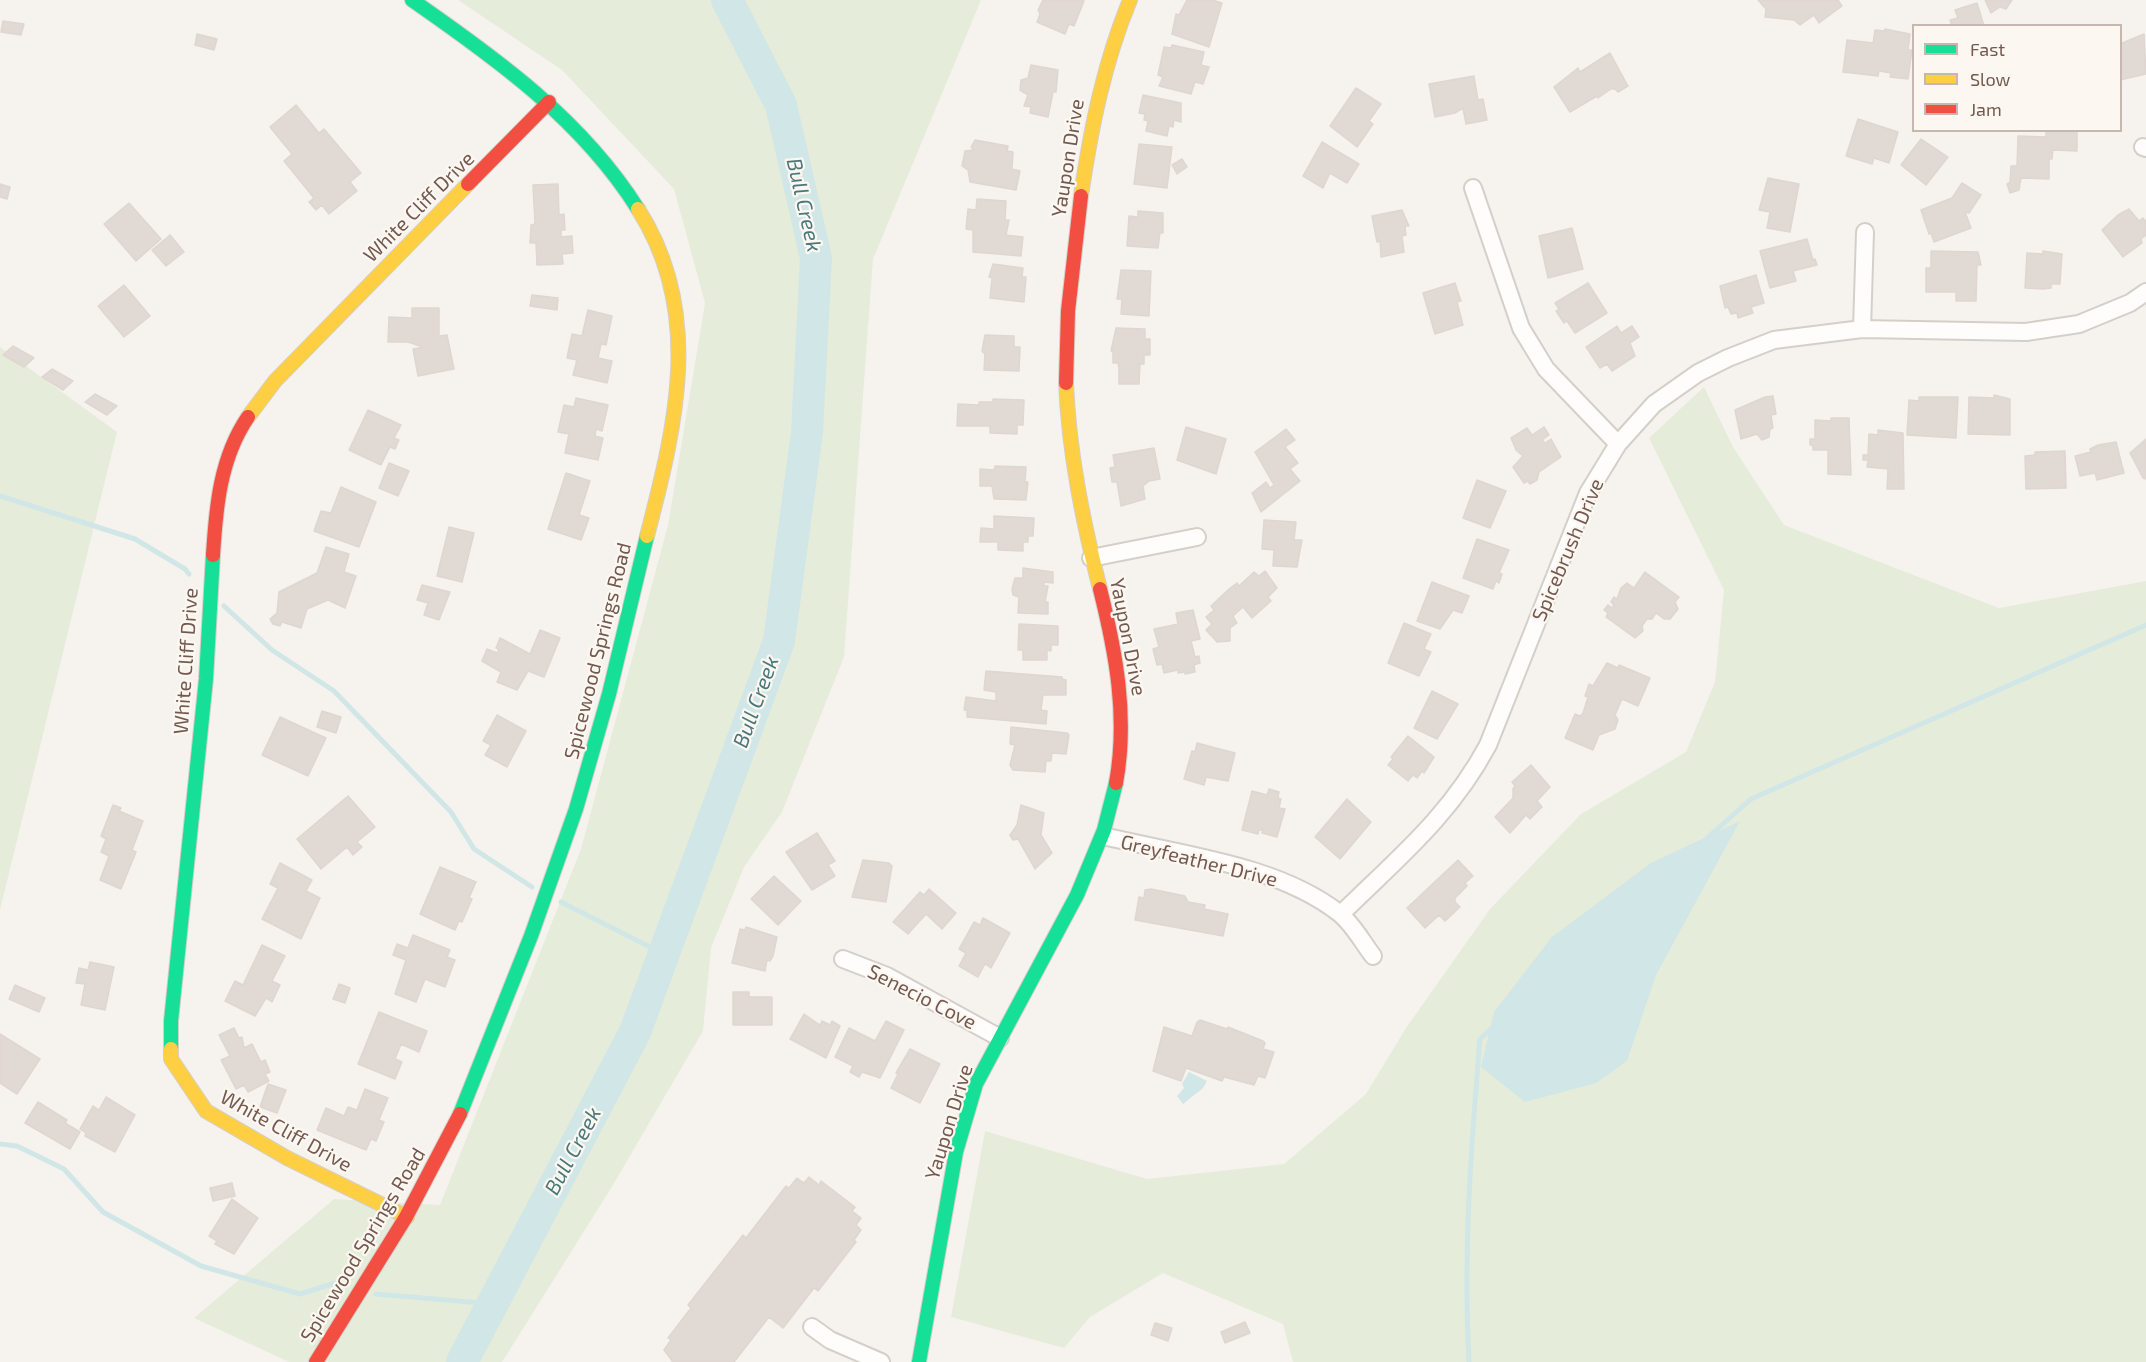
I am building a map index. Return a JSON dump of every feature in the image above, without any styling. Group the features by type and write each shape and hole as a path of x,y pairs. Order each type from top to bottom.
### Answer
{"street":[{"name":"Spicewood Springs Road","path":"316,1362 407,1217 444,1148 480,1069 576,809 608,700 652,516 670,431 679,368 679,317 674,290 654,236 618,178 588,141 549,102 497,60 412,0"},
{"name":"Yaupon Drive","path":"919,1362 930,1316 946,1198 976,1084 1086,878 1104,836 1115,796 1123,714 1116,660 1091,558 1076,482 1065,394 1064,338 1070,269 1100,86 1130,0"},
{"name":"White Cliff Drive","path":"407,1217 287,1158 207,1111 171,1059 171,1021 207,680 216,503 227,460 246,420 275,381 549,102"},
{"path":"1473,188 1521,328 1546,369 1618,444"},
{"path":"1862,329 1865,232"},
{"name":"Spicebrush Drive","path":"1341,914 1426,832 1459,795 1488,745 1588,493 1618,444 1654,404 1698,373 1728,358 1774,340 1810,333 1862,329 2026,332 2079,324 2130,303 2146,292"},
{"path":"1091,558 1197,537"},
{"name":"Greyfeather Drive","path":"1104,836 1256,872 1300,889 1341,914 1373,957"},
{"name":"Senecio Cove","path":"843,959 887,976 1000,1038"},
{"path":"812,1327 830,1340 881,1362"}],"green space":[{"path":"458,0 981,0 873,259 844,657 782,812 744,867 711,948 703,1031 610,1190 502,1362 289,1362 194,1318 334,1199 440,1205 581,849 668,525 705,303 674,189 562,70"},
{"path":"0,347 117,432 0,910"},
{"path":"1704,387 1733,447 1784,525 1999,608 2146,581 2146,1362 1293,1362 1283,1324 1163,1273 1090,1317 1064,1348 951,1317 985,1131 1147,1179 1284,1164 1366,1094 1406,1028 1490,909 1581,814 1686,752 1715,682 1724,590 1649,438"}],"shaded area":[{"path":"1740,821 1656,975 1627,1061 1596,1083 1525,1102 1481,1067 1494,1012 1552,937 1651,863"},
{"path":"1189,1072 1207,1081 1203,1088 1183,1104 1177,1096 1184,1088 1182,1084"}],"building":[{"path":"1043,0 1084,1 1074,26 1069,24 1065,34 1037,22 1040,14 1038,10"},
{"path":"1187,0 1212,0 1222,3 1209,47 1172,34 1176,14 1179,15"},
{"path":"1758,0 1838,0 1842,6 1819,23 1814,15 1800,25 1794,20 1765,17 1766,9"},
{"path":"1985,0 2012,0 2006,9 2000,7 1991,13"},
{"path":"1977,3 1983,24 1951,24 1950,20 1958,18 1955,10"},
{"path":"3,21 24,24 21,35 1,32"},
{"path":"1885,29 1910,34 1908,50 1912,50 1908,79 1890,77 1891,73 1879,71 1878,76 1843,72 1847,40 1873,43 1875,30 1885,31"},
{"path":"197,34 217,39 214,50 195,45"},
{"path":"2144,34 2146,74 2122,80 2122,43"},
{"path":"1172,45 1204,52 1201,65 1209,67 1203,84 1195,82 1191,94 1159,86 1163,77 1158,75 1164,47 1171,48"},
{"path":"1610,53 1628,86 1618,92 1611,89 1570,112 1554,87 1578,68 1580,72"},
{"path":"1031,65 1058,70 1056,92 1053,92 1048,117 1030,113 1031,107 1024,106 1028,95 1020,90 1021,80 1028,78"},
{"path":"1474,76 1478,100 1483,99 1487,120 1466,124 1463,108 1455,113 1435,117 1429,84"},
{"path":"1356,88 1381,104 1369,121 1373,124 1357,147 1330,126"},
{"path":"1143,95 1181,103 1181,122 1174,120 1173,127 1169,126 1167,136 1146,131 1148,121 1144,120 1145,114 1139,113"},
{"path":"296,105 319,133 324,129 361,173 350,182 357,191 329,214 322,205 316,210 309,202 314,198 284,161 292,154 270,127"},
{"path":"1858,119 1898,132 1889,163 1874,158 1872,164 1846,156"},
{"path":"2046,132 2077,132 2077,151 2053,150 2052,159 2049,159 2049,179 2021,178 2019,190 2010,193 2007,184 2010,182 2011,166 2017,166 2018,136 2046,137"},
{"path":"1921,139 1948,157 1926,185 1901,165"},
{"path":"975,140 1008,146 1007,151 1013,152 1012,169 1020,171 1016,190 970,182 968,170 962,166 965,151 974,150 971,147"},
{"path":"1322,142 1359,164 1347,183 1330,173 1323,188 1303,176"},
{"path":"1139,144 1172,147 1167,188 1134,184"},
{"path":"1182,159 1187,167 1177,174 1172,165"},
{"path":"1768,178 1799,184 1790,232 1767,228 1770,212 1759,210"},
{"path":"1962,183 1981,195 1969,213 1965,212 1971,228 1934,242 1921,210 1952,198"},
{"path":"0,184 10,187 7,199 0,197"},
{"path":"558,184 559,215 564,214 565,230 561,230 561,237 572,236 573,253 562,254 563,264 537,265 536,243 530,243 531,225 535,224 533,185"},
{"path":"977,199 1006,201 1005,220 1009,220 1006,235 1023,237 1021,256 973,252 973,230 966,229 968,209 976,210"},
{"path":"129,203 161,239 136,261 104,224"},
{"path":"2129,209 2139,221 2143,218 2146,222 2146,235 2141,239 2142,243 2123,257 2102,230 2118,215"},
{"path":"1402,210 1409,226 1405,226 1406,235 1402,236 1404,252 1381,257 1380,241 1377,242 1372,216"},
{"path":"1138,211 1163,213 1163,233 1160,233 1158,248 1127,246 1129,216 1138,217"},
{"path":"1572,228 1583,269 1548,278 1539,236"},
{"path":"170,235 184,252 166,266 152,250"},
{"path":"1807,239 1813,260 1815,259 1817,265 1793,271 1796,281 1770,288 1760,251"},
{"path":"1931,251 1978,252 1981,265 1977,265 1976,301 1956,301 1956,292 1926,292 1926,268 1931,268"},
{"path":"2043,251 2062,254 2060,284 2051,284 2051,288 2043,289 2025,288 2027,253 2043,254"},
{"path":"993,264 1023,268 1022,277 1026,277 1024,302 990,298 992,278 989,277"},
{"path":"1121,270 1151,271 1149,316 1121,314 1122,299 1117,299"},
{"path":"1756,275 1764,303 1751,307 1753,313 1738,318 1737,313 1731,314 1728,307 1725,308 1720,286"},
{"path":"1455,283 1461,301 1457,302 1463,325 1435,334 1423,293"},
{"path":"1588,283 1607,313 1575,333 1556,311 1559,309 1555,303"},
{"path":"124,285 150,316 124,337 98,306"},
{"path":"532,295 558,298 557,310 530,306"},
{"path":"412,308 439,308 439,336 447,335 454,369 418,376 413,349 423,347 408,342 388,342 389,317 412,318"},
{"path":"588,310 612,316 606,345 601,344 598,358 612,361 607,383 573,375 577,360 567,358 572,334 582,336"},
{"path":"1617,326 1621,333 1632,326 1639,337 1630,343 1635,356 1612,371 1607,364 1600,368 1586,347"},
{"path":"1116,328 1145,329 1145,339 1150,339 1150,355 1144,355 1144,364 1140,364 1139,384 1119,384 1118,363 1113,363 1113,351 1111,351"},
{"path":"985,335 1014,336 1014,347 1020,347 1019,371 984,370 985,354 982,351"},
{"path":"13,346 34,358 24,367 3,355"},
{"path":"52,369 73,381 63,390 42,377"},
{"path":"95,394 117,406 107,415 85,402"},
{"path":"1994,395 2010,399 2010,435 1968,434 1969,397 1994,398"},
{"path":"1773,396 1776,414 1771,415 1773,428 1770,429 1769,437 1762,440 1757,434 1741,439 1735,410 1765,397"},
{"path":"1919,397 1958,397 1956,438 1907,435 1909,400 1919,401"},
{"path":"576,398 608,405 602,431 596,429 595,436 603,438 598,460 565,453 569,434 558,432 564,405 574,407"},
{"path":"993,399 1024,400 1023,425 1017,425 1017,434 990,433 990,426 957,426 958,404 979,405 979,402 993,402"},
{"path":"368,410 401,425 394,438 399,440 395,449 390,447 381,465 349,450"},
{"path":"1831,418 1849,418 1851,475 1828,474 1828,450 1813,450 1813,445 1810,445 1810,439 1815,439 1815,420 1831,421"},
{"path":"1186,427 1226,439 1216,474 1177,460"},
{"path":"1544,427 1549,435 1542,440 1545,443 1551,439 1561,457 1539,472 1537,480 1530,484 1528,481 1524,483 1513,467 1523,456 1516,450 1511,438 1527,428 1532,435"},
{"path":"1286,429 1295,440 1285,447 1298,463 1290,469 1300,481 1261,512 1252,493 1266,482 1270,488 1274,485 1255,452"},
{"path":"1878,430 1903,433 1904,489 1887,489 1888,469 1867,467 1868,460 1863,460 1863,455 1868,455 1869,434 1878,435"},
{"path":"2146,439 2146,479 2143,478 2130,453"},
{"path":"2116,442 2124,473 2097,480 2095,473 2080,476 2075,456 2091,452 2090,449 2098,445"},
{"path":"1154,448 1160,479 1149,481 1143,486 1145,499 1121,506 1117,482 1112,482 1110,468 1115,467 1113,455"},
{"path":"2065,451 2066,488 2026,489 2025,456 2035,455 2035,452"},
{"path":"389,463 409,471 398,496 379,488"},
{"path":"995,466 1026,467 1025,482 1028,482 1026,500 994,499 992,486 980,486 980,469 994,470"},
{"path":"566,473 590,481 579,515 589,518 581,540 548,529"},
{"path":"1477,480 1506,491 1490,528 1463,518"},
{"path":"341,487 376,502 359,547 314,531 321,511 331,513"},
{"path":"994,516 1034,518 1033,536 1028,536 1028,542 1023,542 1023,551 998,550 998,542 980,542 981,528 994,529"},
{"path":"1264,520 1296,522 1294,540 1302,540 1297,567 1273,566 1274,550 1262,549"},
{"path":"449,527 474,533 462,582 437,576"},
{"path":"1477,539 1509,550 1499,573 1502,574 1499,583 1496,581 1493,589 1463,578"},
{"path":"326,547 349,554 344,572 356,576 345,608 328,600 307,609 301,628 282,622 280,626 273,624 270,619 277,613 279,592 317,573"},
{"path":"1023,568 1053,572 1053,583 1044,582 1044,586 1048,586 1045,602 1048,602 1048,614 1018,613 1019,597 1013,595 1012,589 1015,578 1023,578"},
{"path":"1265,571 1277,588 1268,597 1271,601 1252,618 1243,607 1233,616 1237,623 1230,628 1230,641 1217,642 1206,630 1212,624 1206,617 1214,610 1211,606 1237,583 1239,586 1254,572 1259,576"},
{"path":"1645,572 1679,597 1675,602 1678,609 1670,619 1664,619 1656,613 1652,619 1647,619 1642,626 1643,631 1635,638 1606,617 1608,613 1604,610 1608,605 1612,608 1614,605 1611,602 1614,597 1617,599 1621,588 1627,583 1634,588"},
{"path":"1432,582 1469,596 1462,613 1453,610 1440,629 1417,621"},
{"path":"422,585 450,592 439,620 424,615 428,603 417,600"},
{"path":"1193,610 1200,639 1191,641 1195,657 1199,656 1200,663 1194,665 1195,672 1185,674 1185,672 1178,673 1178,670 1164,673 1162,664 1157,665 1153,649 1159,647 1154,629 1178,624 1176,613"},
{"path":"1404,623 1431,634 1424,649 1431,652 1419,676 1388,663"},
{"path":"1019,624 1058,626 1058,645 1051,645 1051,651 1047,650 1047,660 1023,660 1023,650 1018,650"},
{"path":"540,630 560,638 544,677 528,671 517,690 497,682 501,672 482,661 487,649 497,653 499,649 496,648 500,638 530,654"},
{"path":"1607,663 1618,668 1619,665 1650,678 1638,706 1622,699 1615,715 1618,720 1615,729 1599,735 1593,750 1565,738 1575,714 1580,716 1583,713 1589,684 1593,686"},
{"path":"986,671 1062,677 1066,680 1066,695 1043,695 1041,710 1047,711 1046,724 967,717 967,710 964,710 966,697 996,701 996,692 984,690"},
{"path":"1432,691 1458,704 1437,739 1414,728"},
{"path":"322,711 341,717 336,733 317,727"},
{"path":"497,715 526,731 507,767 485,755 491,745 483,741"},
{"path":"280,717 326,738 308,776 262,755"},
{"path":"1011,727 1067,733 1069,735 1066,754 1052,753 1051,761 1046,761 1045,772 1013,770 1010,765 1015,745 1010,744"},
{"path":"1408,736 1434,757 1424,773 1422,771 1417,778 1413,775 1408,781 1388,765 1393,759 1391,757"},
{"path":"1197,743 1235,753 1228,781 1206,777 1204,785 1184,779 1192,751 1195,752"},
{"path":"1531,765 1550,787 1537,801 1542,807 1530,819 1526,815 1510,833 1495,817 1513,798 1515,786 1512,782"},
{"path":"1269,789 1279,792 1278,798 1281,799 1279,808 1285,809 1277,837 1262,833 1263,830 1259,830 1258,834 1242,830 1252,791 1267,795"},
{"path":"348,796 375,827 357,842 362,847 353,855 347,847 321,869 297,839"},
{"path":"1347,799 1371,822 1340,859 1315,837"},
{"path":"113,805 121,808 119,811 143,821 132,850 136,852 121,889 100,880 109,856 101,852 106,839 101,836"},
{"path":"1021,805 1044,813 1041,835 1052,853 1035,869 1018,839 1013,840 1010,835 1017,825"},
{"path":"817,833 835,861 828,865 835,876 812,890 786,852"},
{"path":"863,860 889,863 892,866 886,902 852,897"},
{"path":"1458,860 1473,876 1455,898 1455,902 1460,907 1445,921 1439,915 1425,928 1407,908"},
{"path":"280,863 312,880 306,891 320,898 301,939 262,919 278,888 270,884"},
{"path":"440,867 476,882 469,898 472,899 462,922 459,921 455,930 420,914"},
{"path":"774,876 801,901 778,925 751,899"},
{"path":"929,889 956,913 942,929 926,914 908,934 893,922 920,892 924,895"},
{"path":"1151,889 1185,896 1188,902 1205,905 1204,909 1228,914 1223,936 1135,920 1139,897 1144,898 1145,890"},
{"path":"983,918 1010,933 991,968 985,964 978,977 959,966 966,953 959,949 974,922 980,925"},
{"path":"746,927 777,937 773,956 770,961 767,960 765,971 732,963 740,929 745,930"},
{"path":"413,935 450,950 447,957 455,960 445,987 425,979 416,1002 395,994 406,960 393,955 397,944 408,948"},
{"path":"262,945 285,956 272,981 280,985 272,1002 266,998 255,1016 225,1001 235,981 243,985"},
{"path":"90,962 114,967 105,1010 81,1005 85,984 76,983 79,968 88,970"},
{"path":"339,984 350,988 345,1003 333,999"},
{"path":"15,985 45,998 39,1012 9,999"},
{"path":"733,992 749,992 749,997 772,997 772,1025 733,1025"},
{"path":"379,1012 427,1031 419,1052 401,1044 395,1059 402,1062 395,1079 358,1064"},
{"path":"804,1014 820,1025 822,1021 830,1025 832,1021 840,1026 826,1058 790,1039"},
{"path":"1200,1020 1227,1029 1228,1027 1263,1041 1265,1043 1263,1049 1274,1052 1265,1078 1258,1076 1254,1085 1224,1077 1222,1081 1186,1068 1181,1081 1153,1071 1164,1027 1192,1036"},
{"path":"886,1021 904,1030 880,1078 862,1072 859,1077 850,1072 853,1066 835,1057 849,1028 875,1041"},
{"path":"234,1028 239,1038 242,1037 244,1048 252,1044 261,1062 265,1060 270,1072 265,1074 269,1081 248,1092 244,1085 236,1089 221,1060 230,1056 219,1035"},
{"path":"0,1034 40,1059 17,1094 0,1083"},
{"path":"910,1049 940,1064 920,1103 891,1088 898,1074 896,1073"},
{"path":"268,1084 286,1090 277,1113 260,1107"},
{"path":"365,1089 388,1098 379,1120 384,1122 376,1141 371,1139 366,1150 317,1130 326,1108 344,1116 348,1107 357,1110"},
{"path":"106,1097 135,1115 115,1152 85,1136 86,1133 80,1129 93,1106 99,1110"},
{"path":"38,1102 67,1120 65,1123 80,1132 70,1149 25,1123"},
{"path":"809,1177 819,1185 821,1181 855,1207 852,1211 861,1218 856,1225 861,1230 854,1240 856,1242 818,1291 814,1288 783,1328 769,1317 734,1362 673,1362 664,1350 671,1340 668,1338 691,1308 688,1305 743,1235 746,1238 786,1186 789,1188 797,1178 804,1183"},
{"path":"232,1183 235,1196 213,1201 210,1188"},
{"path":"232,1199 258,1218 234,1254 215,1244 217,1241 209,1236"},
{"path":"1245,1322 1250,1333 1225,1343 1221,1332"},
{"path":"1155,1323 1172,1328 1168,1341 1151,1335"}],"waterway":[{"name":"Bull Creek","path":"462,1362 635,1032 779,641 807,432 816,258 781,105 727,0"},
{"path":"0,496 135,539 185,569 189,574"},
{"path":"224,606 272,650 334,691 451,812 474,849 532,887"},
{"path":"1707,838 1751,799 2146,625"},
{"path":"561,902 664,954"},
{"path":"1469,1362 1467,1241 1474,1119 1480,1039 1493,1027"},
{"path":"0,1144 17,1146 64,1169 103,1212 201,1266 300,1294 335,1283 346,1286"},
{"path":"376,1294 493,1304"}],"traffic: fast":[{"path":"412,0 475,45 536,93 591,147 638,209"},
{"path":"460,1114 531,936 576,809 609,694 647,536"},
{"path":"171,1049 171,1021 206,679 213,555"},
{"path":"919,1362 956,1152 976,1084 1077,895 1104,830 1116,783"}],"traffic: slow":[{"path":"1081,196 1099,96 1130,0"},
{"path":"248,417 275,381 468,184"},
{"path":"638,209 659,248 671,288 677,328 678,370 674,411 667,453 647,536"},
{"path":"1066,383 1070,436 1078,487 1100,589"},
{"path":"171,1049 171,1059 206,1111 287,1158 407,1217"}],"traffic: jam":[{"path":"468,184 549,102"},
{"path":"1066,383 1068,311 1081,196"},
{"path":"213,555 218,501 225,466 248,417"},
{"path":"1100,589 1111,637 1120,709 1121,734 1116,783"},
{"path":"316,1362 406,1217 460,1114"}]}
